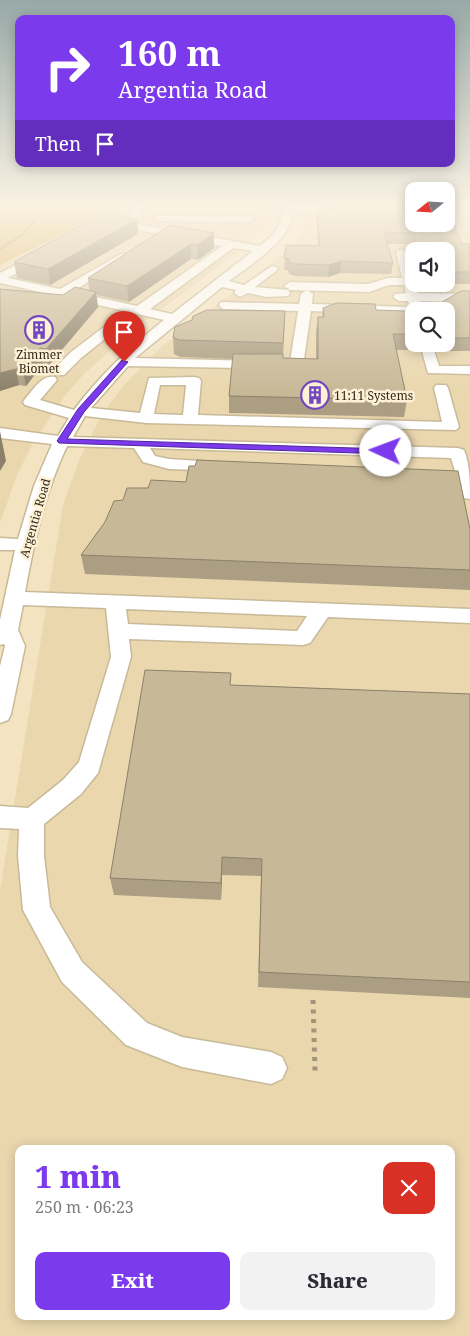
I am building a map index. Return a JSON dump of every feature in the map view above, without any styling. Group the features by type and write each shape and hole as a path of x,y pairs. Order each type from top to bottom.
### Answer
{"street":[{"path":"1,281 22,268"},
{"path":"59,294 102,268"},
{"path":"196,268 76,355 30,402 79,414 146,418 451,427 441,388"},
{"name":"Argentia Road","path":"0,714 14,646 4,634 36,505 62,441 79,414 137,347 239,268"},
{"path":"220,283 259,279 281,286 369,288 388,281 405,286"},
{"path":"259,279 212,314 305,305 405,289"},
{"path":"259,279 266,292 305,305 405,310"},
{"path":"1,281 134,312"},
{"path":"1,281 171,321"},
{"path":"455,287 470,286"},
{"path":"435,292 470,298"},
{"path":"124,362 296,366 305,305"},
{"path":"428,352 433,370 470,370"},
{"path":"146,418 154,382 194,381 190,419"},
{"path":"0,433 62,441 139,443 314,456 458,453 470,494"},
{"path":"139,443 149,459 169,464 237,466"},
{"path":"0,544 26,545"},
{"path":"14,598 470,616"},
{"path":"0,817 32,819 72,788 90,766 121,657 115,601"},
{"path":"118,631 303,638 323,609"},
{"path":"32,819 31,856 37,910 72,972 137,1034 182,1052 271,1068"}],"path":[{"path":"313,1000 315,1071"}],"shaded area":[{"path":"0,268 216,268 133,330 84,374 66,394 32,445 17,475 0,523"},
{"path":"264,268 405,268 405,292 455,292 455,268 470,268 470,1336 0,1336 0,890 63,505 80,458 101,416 123,386 162,346"}],"building":[{"path":"103,268 154,268 127,286 88,278"},
{"path":"455,268 470,268 470,272 455,272"},
{"path":"75,287 96,292 46,349 40,348 23,370 16,369 0,373 0,289 63,295"},
{"path":"461,291 470,291 470,338 455,338 455,302 442,302"},
{"path":"337,303 375,304 376,310 405,311 405,334 393,334 407,400 229,396 233,354 283,354 283,358 318,359 318,317 324,317 323,308"},
{"path":"207,310 285,311 283,343 179,340 173,337 175,327 192,320 193,316"},
{"path":"197,460 458,471 470,529 470,570 81,555 105,522 114,501 123,500 127,488 148,488 151,480 186,482 189,466 195,466"},
{"path":"145,670 231,673 230,685 470,694 470,982 259,972 262,859 222,857 221,883 110,878"}],"place":[{"name":"Zimmer Biomet","path":"39,330"},
{"name":"11:11 Systems","path":"315,395"}],"route":[{"path":"124,362 80,411 62,441 386,451"}]}
